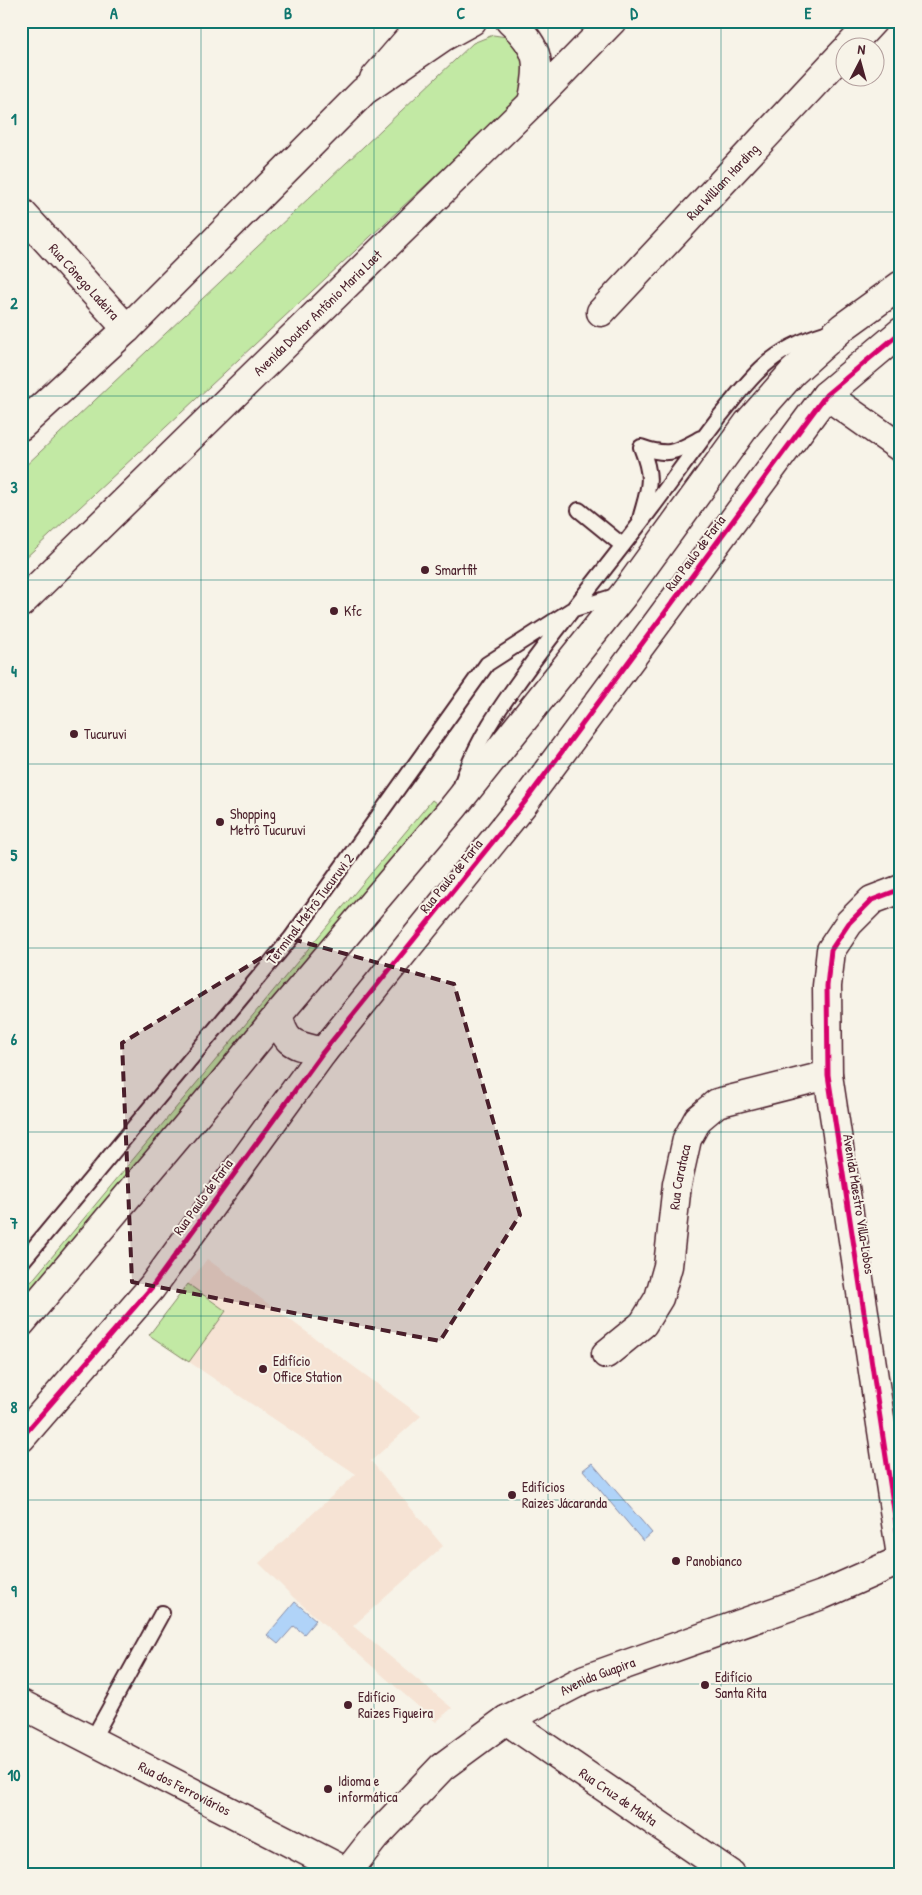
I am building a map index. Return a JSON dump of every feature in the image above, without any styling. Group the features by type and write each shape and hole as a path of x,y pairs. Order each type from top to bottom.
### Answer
{"street":[{"path":"21,426 127,328 364,91 424,21"},
{"path":"364,91 443,37 472,21"},
{"path":"510,21 526,36 536,56 538,78 532,103"},
{"name":"Avenida Doutor Antônio Maria Laet","path":"21,603 532,103 612,21"},
{"path":"857,38 873,21"},
{"name":"Rua William Harding","path":"601,312 834,63"},
{"name":"Rua Cônego Ladeira","path":"21,212 127,328"},
{"path":"21,1322 453,808 624,594 748,423 793,372 843,327 901,285"},
{"name":"Rua Paulo de Faria","path":"21,1438 152,1288 323,1052 524,803 826,395 901,332"},
{"path":"826,395 901,448"},
{"name":"Avenida Maestro Villa-Lobos","path":"901,889 872,900 849,922 831,950 827,986 828,1074 901,1556"},
{"path":"278,1015 282,1032 286,1039 297,1045 323,1052"},
{"name":"Rua Carataca","path":"606,1354 643,1324 659,1298 668,1266 677,1184 687,1139 698,1118 717,1103 828,1074"},
{"name":"Avenida Guapira","path":"346,1873 374,1837 442,1767 506,1720 585,1679 822,1595 901,1560"},
{"name":"Rua dos Ferroviários","path":"21,1704 346,1873"},
{"name":"Rua Cruz de Malta","path":"506,1720 731,1874"}],"lane":[{"path":"453,808 479,739 498,710 570,610 638,526 704,436 743,388 764,366 783,351 808,338 843,327"},
{"path":"638,526 650,482 650,474 641,447 663,454 681,449 704,436"},
{"path":"579,510 622,545"},
{"name":"Terminal Metrô Tucuruvi 2","path":"21,1264 291,938 487,664 570,610 624,594"},
{"path":"92,1740 162,1613"}],"highlighted area":[{"path":"292,939 454,984 520,1215 440,1341 132,1282 122,1043"}],"shaded area":[{"path":"207,1259 421,1416 371,1461 443,1546 353,1626 452,1708 436,1722 293,1597 259,1563 356,1474 149,1335"}],"green space":[{"path":"493,35 514,38 530,54 529,89 21,562 21,470 473,43"},
{"path":"432,800 444,809 21,1317 21,1294"},
{"path":"188,1284 226,1311 189,1362 149,1335"}],"water":[{"path":"592,1463 652,1533 643,1541 583,1470"},
{"path":"295,1602 316,1620 304,1634 294,1626 278,1644 267,1635"}],"cycle path":[{"path":"21,1438 152,1287 323,1052 524,803 826,395 901,332"},
{"path":"901,889 872,900 849,923 831,950 827,986 828,1075 901,1556"}],"place":[{"name":"Smartfit","path":"425,570"},
{"name":"Kfc","path":"334,611"},
{"name":"Tucuruvi","path":"74,734"},
{"name":"Shopping Metrô Tucuruvi","path":"220,822"},
{"name":"Edifício Office Station","path":"263,1369"},
{"name":"Edifícios Raizes Jácaranda","path":"512,1495"},
{"name":"Panobianco","path":"676,1561"},
{"name":"Edifício Santa Rita","path":"705,1685"},
{"name":"Edifício Raizes Figueira","path":"348,1705"},
{"name":"Idioma e informática","path":"328,1789"}]}
